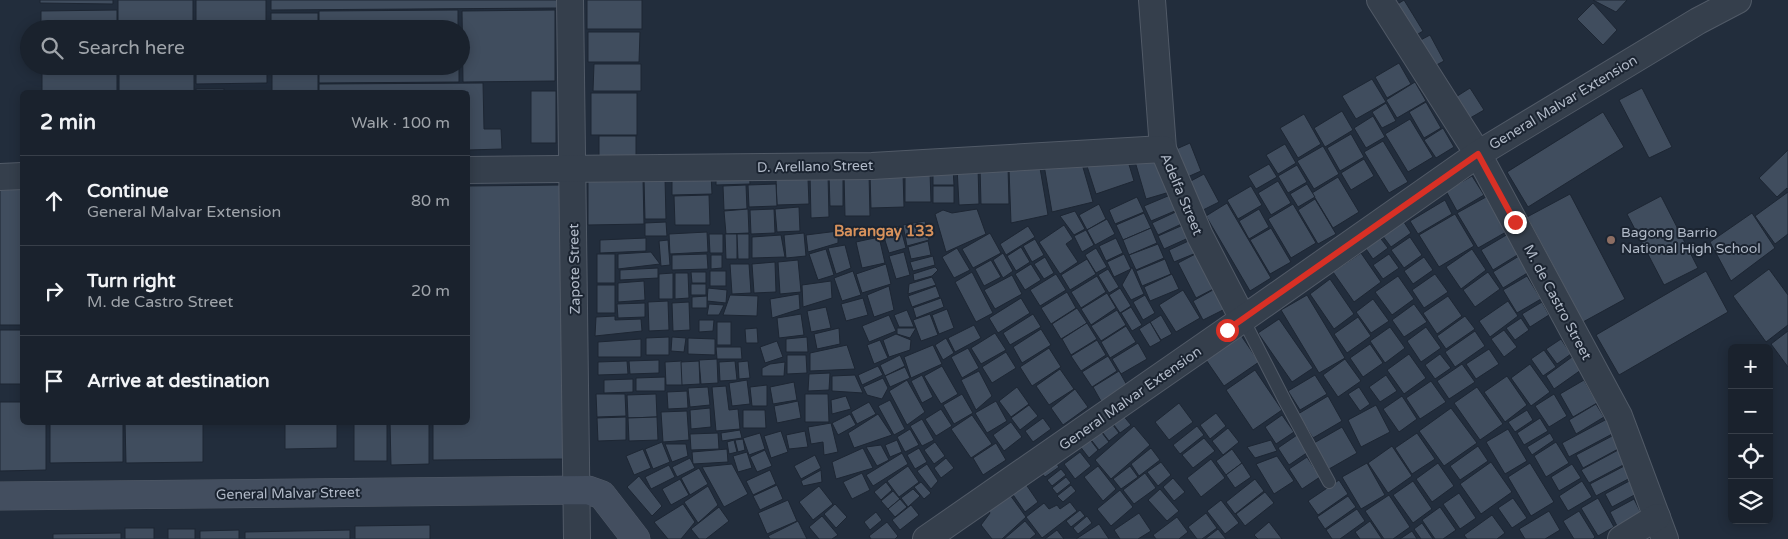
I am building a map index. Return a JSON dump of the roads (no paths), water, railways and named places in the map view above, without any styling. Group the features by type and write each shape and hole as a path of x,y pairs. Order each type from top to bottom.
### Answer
{"street":[{"name":"Zapote Street","path":"570,0 577,539"},
{"name":"Adelfa Street","path":"1152,0 1163,149 1200,236 1243,319"},
{"name":"M. de Castro Street","path":"1380,0 1478,154 1620,416 1661,528"},
{"name":"General Malvar Extension","path":"926,539 1478,154 1698,21 1738,0"},
{"name":"D. Arellano Street","path":"470,170 872,166 1163,149"},
{"path":"0,177 20,176"},
{"name":"General Malvar Street","path":"0,496 576,489 596,491 602,495 636,539"},
{"path":"1621,539 1661,528"}],"lane":[{"path":"1243,319 1328,482"}],"place":[{"name":"Bagong Barrio National High School","path":"1611,240"}],"district":[{"name":"Barangay 133","path":"884,231"}]}
